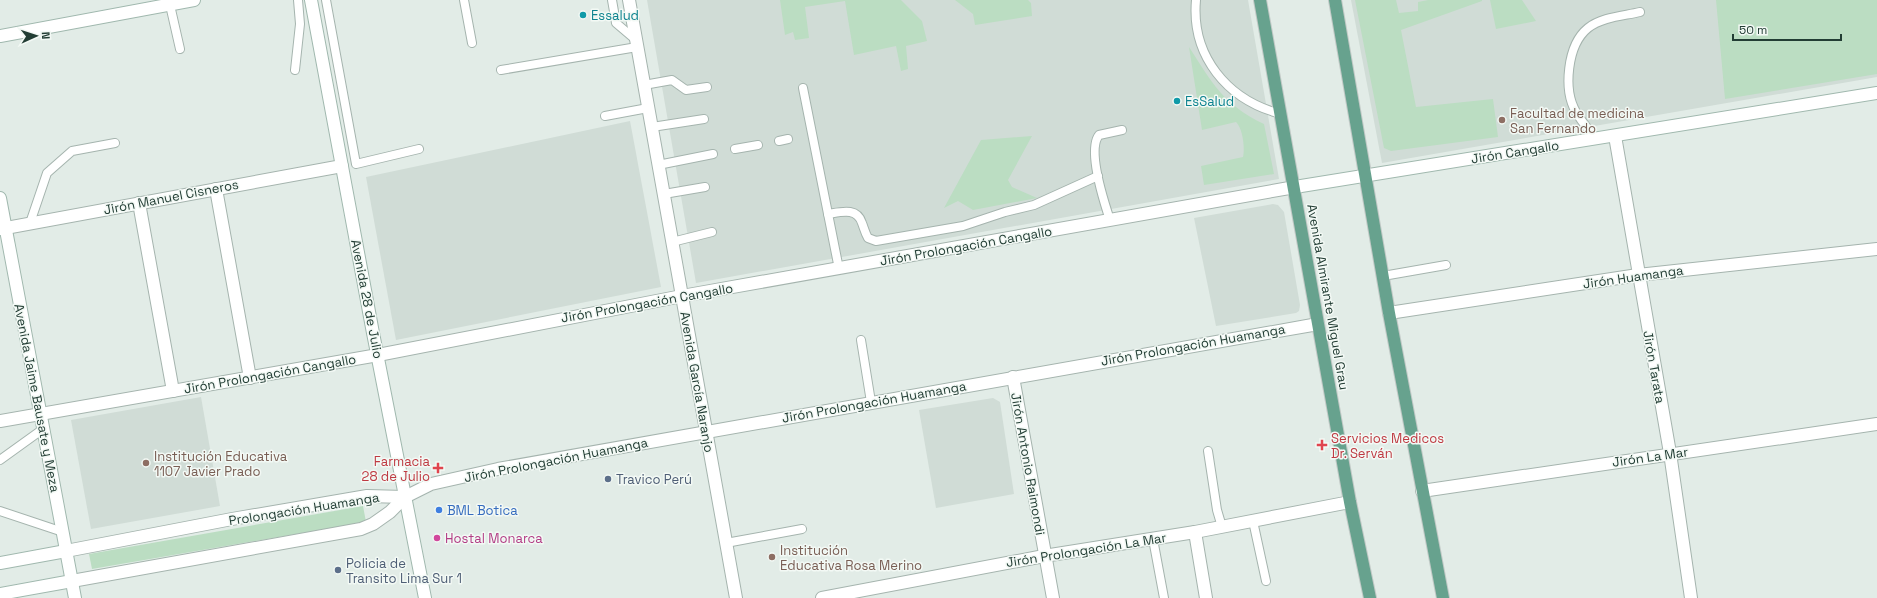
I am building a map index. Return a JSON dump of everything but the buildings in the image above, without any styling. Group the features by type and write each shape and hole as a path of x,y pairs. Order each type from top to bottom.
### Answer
{"main road":[{"name":"Avenida Almirante Miguel Grau","path":"1260,0 1280,114 1300,186 1318,324 1350,502 1370,598"},
{"path":"1335,0 1361,175 1383,276 1443,598"}],"street":[{"path":"0,36 194,0"},
{"name":"Avenida 28 de Julio","path":"312,0 342,166 425,598"},
{"name":"Avenida García Naranjo","path":"629,0 736,598"},
{"name":"Jirón Cangallo","path":"1300,186 1877,93"},
{"name":"Jirón Tarata","path":"1616,136 1638,275 1670,454 1691,598"},
{"name":"Jirón Manuel Cisneros","path":"3,228 342,166"},
{"name":"Jirón Prolongación Cangallo","path":"0,421 378,355 682,296 1300,186"},
{"path":"216,189 250,378"},
{"name":"Avenida Jaime Bausate y Meza","path":"0,198 3,228 75,598"},
{"path":"139,203 173,390"},
{"name":"Jirón Huamanga","path":"1389,312 1638,275 1877,249"},
{"name":"Jirón Prolongación Huamanga","path":"406,497 431,484 498,469 1318,324"},
{"name":"Jirón Antonio Raimondi","path":"1013,377 1052,598"},
{"name":"Jirón La Mar","path":"1422,491 1877,424"},
{"name":"Prolongación Huamanga","path":"0,564 232,519 367,496 406,497"},
{"name":"Prolongación Huamanga","path":"0,594 361,529 373,524 390,512 406,497"},
{"name":"Jirón Prolongación La Mar","path":"822,598 1044,556 1195,532 1350,502"},
{"path":"1195,532 1206,598"}],"lane":[{"path":"295,70 300,24 298,0"},
{"path":"326,0 356,164"},
{"path":"464,0 472,43"},
{"path":"612,0 616,23 636,43"},
{"path":"1196,0 1195,11 1197,31 1203,49 1215,71 1236,94 1252,104 1280,114"},
{"path":"170,4 180,48"},
{"path":"1596,139 1576,112 1572,103 1568,68 1575,47 1587,29 1606,19 1640,12"},
{"path":"501,70 636,43"},
{"path":"644,85 672,80 686,90 707,87"},
{"path":"803,88 839,269"},
{"path":"605,116 648,108"},
{"path":"652,127 704,119"},
{"path":"1110,220 1098,176 1094,151 1095,140 1099,135 1122,130"},
{"path":"779,141 788,139"},
{"path":"30,223 47,173 72,151 115,143"},
{"path":"735,149 758,145"},
{"path":"342,166 419,149"},
{"path":"658,165 713,154"},
{"path":"828,214 853,212 860,217 868,238 876,241 963,226 1004,212 1034,206 1098,176"},
{"path":"664,194 705,188"},
{"path":"672,242 712,232"},
{"path":"1383,276 1446,265"},
{"path":"861,340 871,402"},
{"path":"0,460 43,428"},
{"path":"1208,451 1217,510 1222,527"},
{"path":"0,511 63,532"},
{"path":"1253,521 1266,581"},
{"path":"726,543 802,528"},
{"path":"1153,539 1164,598"}],"shaded area":[{"path":"647,0 1248,0 1279,179 696,283"},
{"name":"Facultad de medicina San Fernando","path":"1351,0 1877,0 1877,77 1382,163"},
{"path":"630,121 661,287 396,340 366,177"},
{"path":"1273,204 1278,205 1284,212 1300,305 1299,311 1296,313 1216,326 1194,218"},
{"name":"Institución Educativa 1107 Javier Prado","path":"201,397 220,506 91,529 71,420"},
{"path":"993,398 1000,402 1014,494 936,508 919,410"}],"green space":[{"path":"780,0 901,0 922,21 927,41 906,46 908,69 901,71 896,46 854,55 845,1 805,7 809,38 795,40 793,32 785,35"},
{"path":"955,0 1028,0 1031,3 1032,16 975,25 973,14"},
{"path":"1355,0 1396,0 1399,13 1418,11 1418,2 1428,0 1482,0 1401,30 1416,107 1493,99 1498,137 1391,151 1384,148"},
{"path":"1490,0 1522,0 1536,21 1496,29"},
{"path":"1716,0 1877,0 1877,74 1725,99"},
{"path":"1189,47 1220,92 1250,117 1264,124 1274,174 1204,185 1201,166 1243,157 1244,144 1242,134 1236,122 1202,130"},
{"path":"1032,136 1008,180 1012,187 1037,198 973,210 958,201 944,208 981,140"},
{"path":"363,506 366,522 92,569 89,554"}],"place":[{"name":"Essalud","path":"583,15"},
{"name":"EsSalud","path":"1177,101"},
{"name":"Facultad de medicina San Fernando","path":"1502,120"},
{"name":"Servicios Medicos Dr. Serván","path":"1322,445"},
{"name":"Institución Educativa 1107 Javier Prado","path":"146,463"},
{"name":"Farmacia 28 de Julio","path":"438,468"},
{"name":"Travico Perú","path":"608,479"},
{"name":"BML Botica","path":"439,510"},
{"name":"Hostal Monarca","path":"437,538"},
{"name":"Institución Educativa Rosa Merino","path":"772,557"},
{"name":"Policia de Transito Lima Sur 1","path":"338,570"}]}
